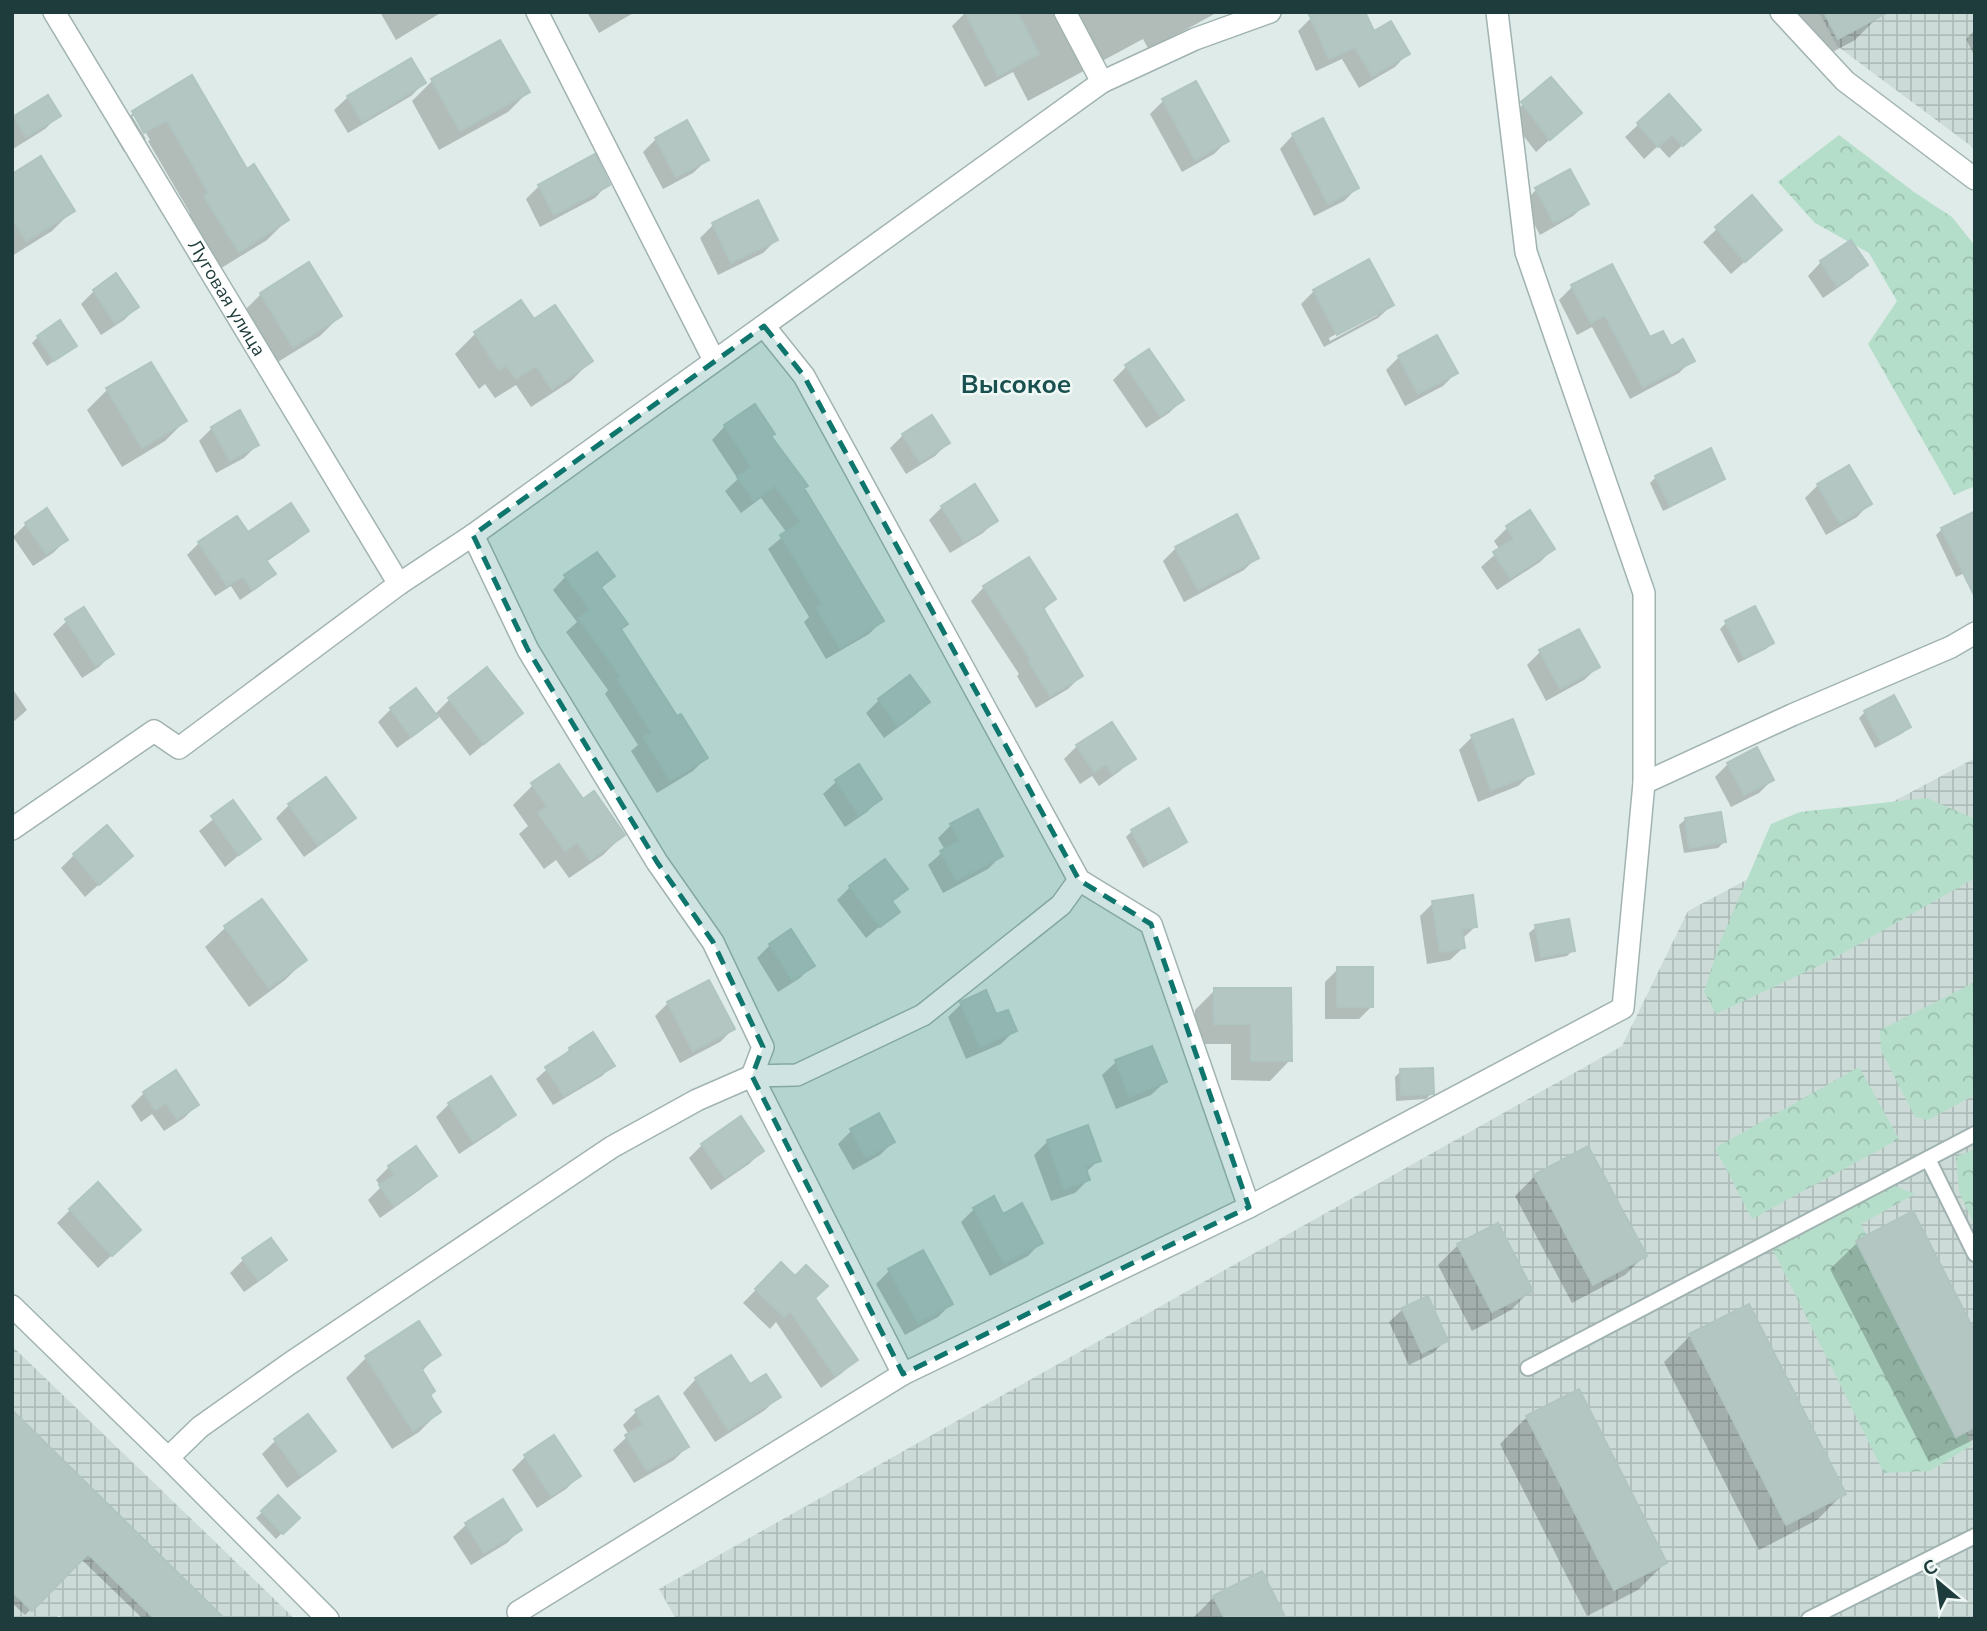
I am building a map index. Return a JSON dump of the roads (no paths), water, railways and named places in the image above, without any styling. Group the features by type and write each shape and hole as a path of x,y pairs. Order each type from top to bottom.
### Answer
{"street":[{"name":"Луговая улица","path":"54,12 399,584"},
{"path":"537,12 714,360"},
{"path":"1065,12 1102,82"},
{"path":"12,829 154,731 179,748 399,584 473,535 1102,82 1195,39 1270,12"},
{"path":"518,1612 903,1374 1249,1207 1623,1008 1644,783 1644,593 1526,252 1497,12"},
{"path":"1781,12 1844,80 1975,179"},
{"path":"764,326 804,376 1079,880 1151,924 1249,1207"},
{"path":"473,535 528,650 657,862 713,942 763,1047 752,1076 903,1374"},
{"path":"1644,783 1792,715 1951,648 1975,633"},
{"path":"168,1458 200,1427 289,1364 612,1147 697,1100 752,1076 797,1075 923,1015 1061,905 1079,880"},
{"path":"12,1306 328,1619"}],"lane":[{"path":"1528,1368 1975,1134"},
{"path":"1928,1159 1975,1254"},
{"path":"1809,1619 1975,1536"}],"district":[{"name":"Высокое","path":"1016,384"}]}
